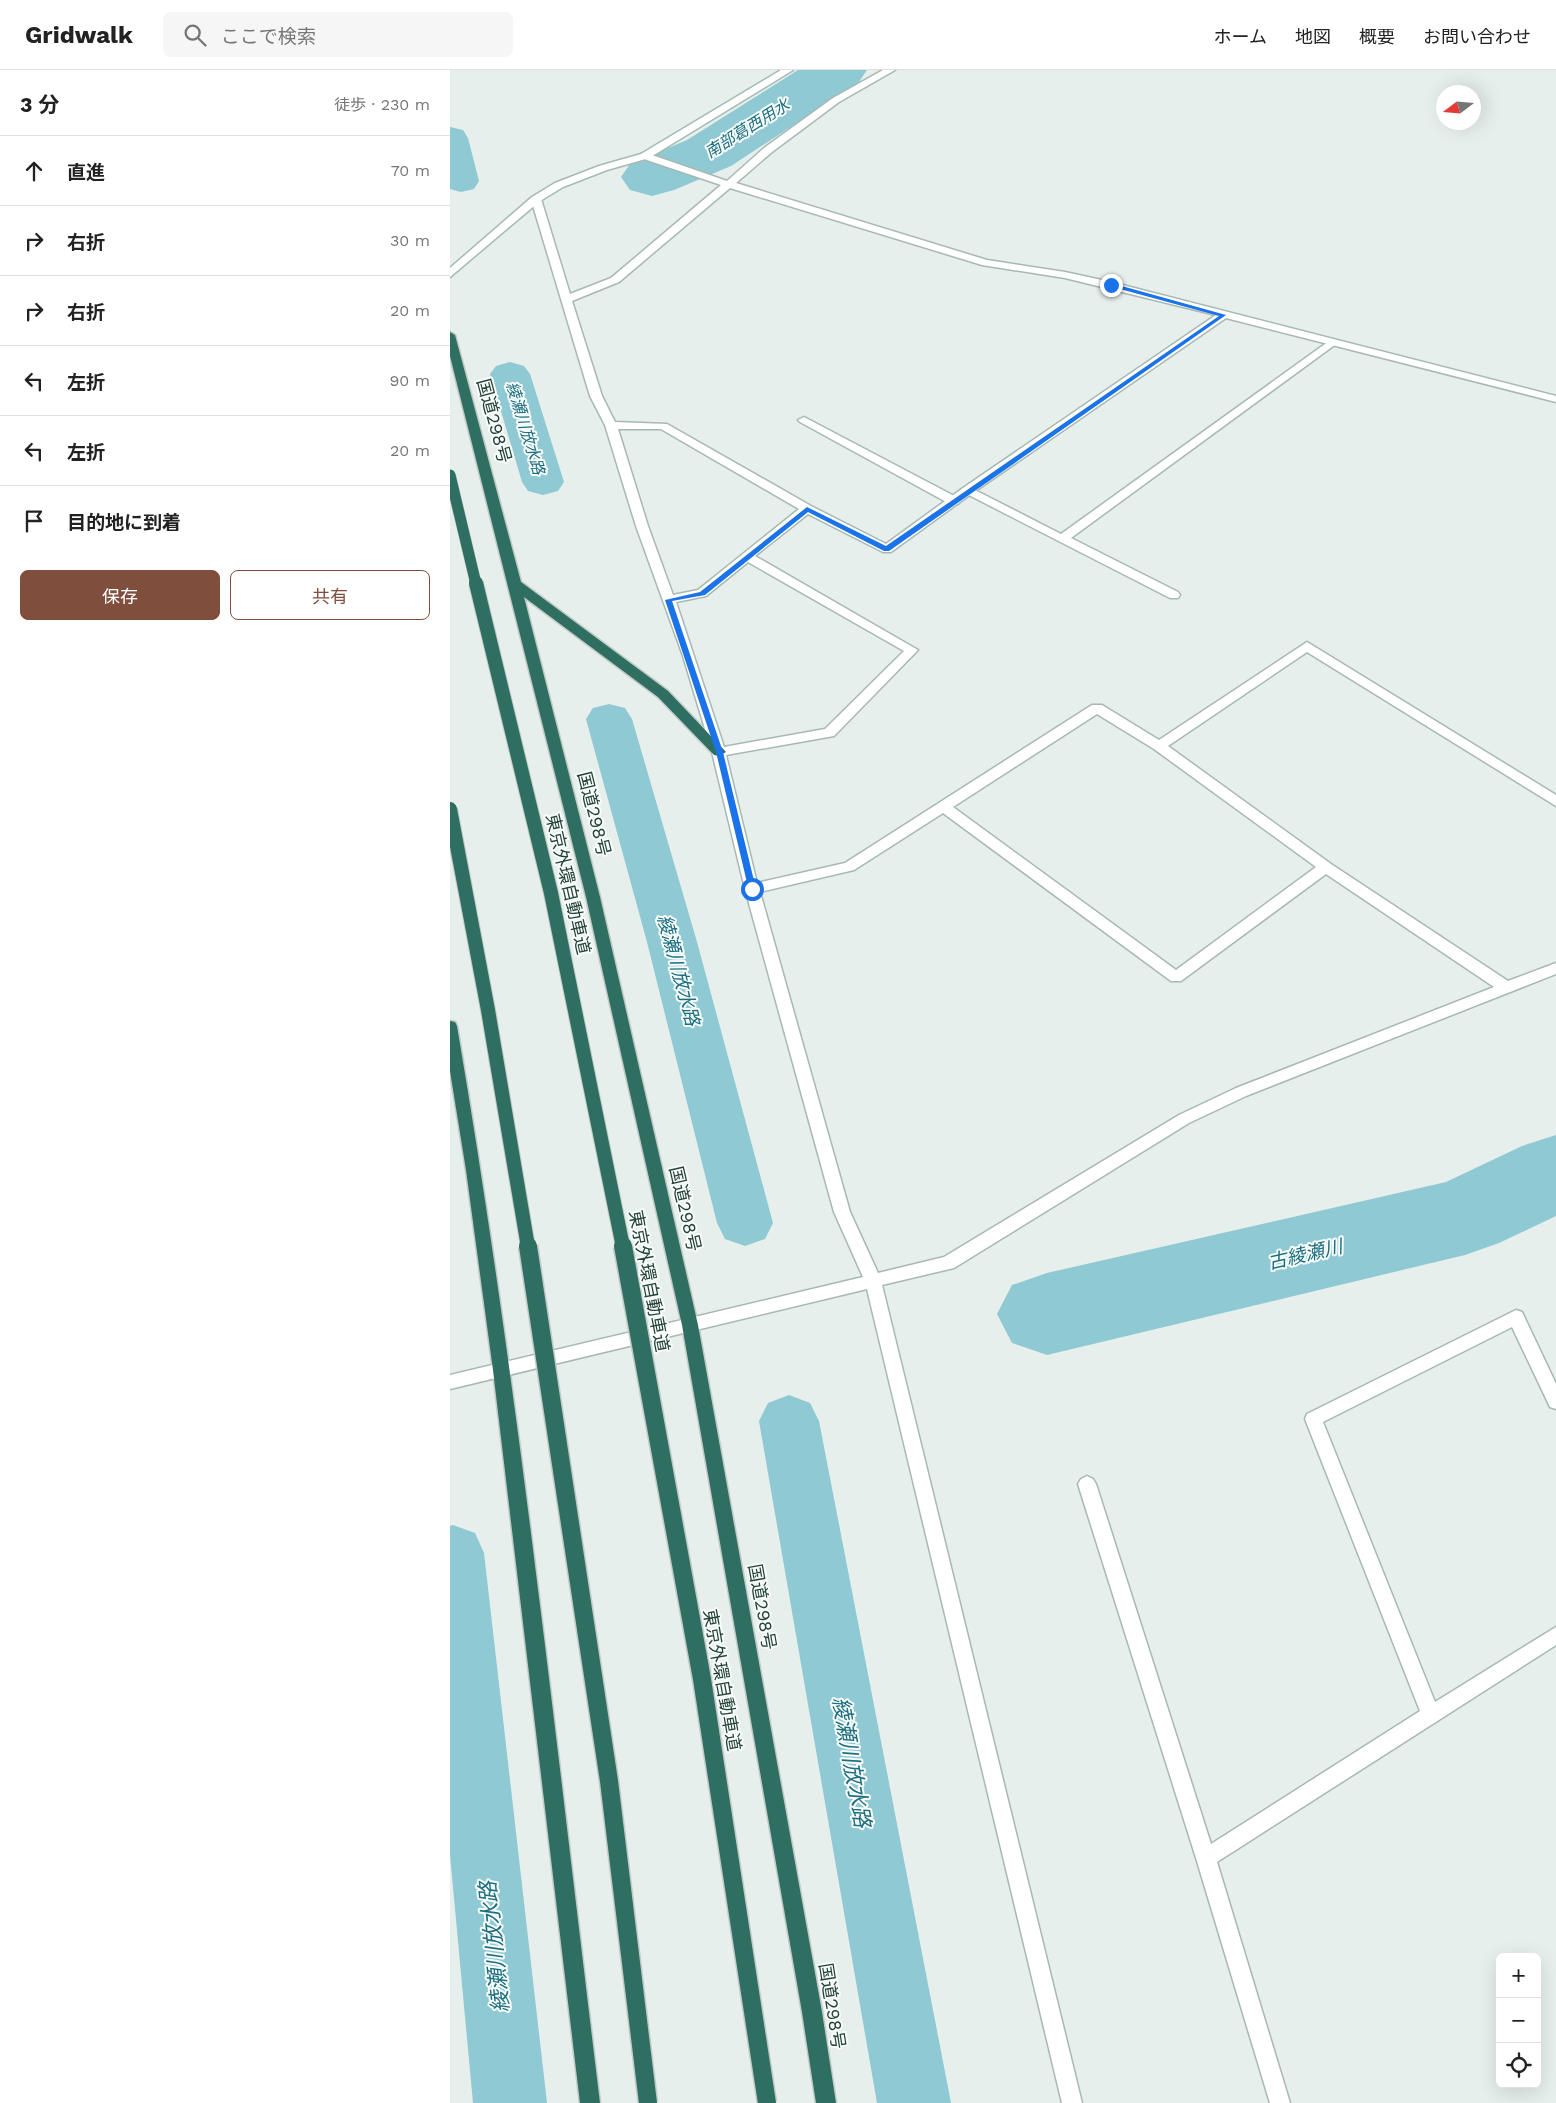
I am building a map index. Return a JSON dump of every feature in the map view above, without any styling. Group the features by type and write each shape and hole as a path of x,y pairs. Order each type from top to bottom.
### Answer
{"highway":[{"name":"国道298号","path":"450,335 515,584 593,897 690,1325 812,2012 826,2103"},
{"name":"東京外環自動車道","path":"450,475 551,893 623,1246 702,1679 768,2103"},
{"path":"515,584 663,694 719,752"},
{"path":"450,809 488,1010 540,1314 609,1781 648,2103"},
{"path":"450,1026 474,1170 502,1370 590,2103"}],"street":[{"path":"450,274 536,199 559,185 604,168 645,156 788,70"},
{"path":"567,299 615,280 665,240 768,150 836,100 890,70"},
{"path":"645,156 727,184 986,263 1092,281 1556,399"},
{"path":"536,199 596,396 611,425 642,526 719,752 752,889 842,1212 873,1281 1072,2103"},
{"path":"611,425 663,426 807,509 887,549 967,491 1224,315"},
{"path":"1062,539 1332,342"},
{"path":"804,420 954,501"},
{"path":"967,491 1174,595"},
{"path":"668,600 702,593 749,558 807,509"},
{"path":"719,752 829,733 912,650 749,558"},
{"path":"1159,746 1307,646 1556,801"},
{"path":"752,889 849,867 1097,708 1159,746 1326,867 1504,986"},
{"path":"942,806 1176,977 1326,867"},
{"path":"450,1382 948,1263 1184,1119 1241,1092 1504,986 1556,968"},
{"path":"1431,1715 1314,1419 1516,1317 1556,1402"},
{"path":"1088,1484 1206,1858 1280,2103"},
{"path":"1206,1858 1556,1636"}],"waterway":[{"name":"南部葛西用水","path":"652,177 709,153 838,70"},
{"name":"綾瀬川放水路","path":"450,138 461,181"},
{"name":"綾瀬川放水路","path":"510,374 543,482"},
{"name":"綾瀬川放水路","path":"609,719 672,942 745,1223"},
{"name":"古綾瀬川","path":"1047,1314 1465,1216 1556,1173"},
{"name":"綾瀬川放水路","path":"789,1421 914,2103"},
{"name":"綾瀬川放水路","path":"453,1553 510,2103"}],"route":[{"path":"752,889 719,752 689,656 668,600 702,593 749,558 807,509 887,549 967,491 1224,315 1111,285"}]}
